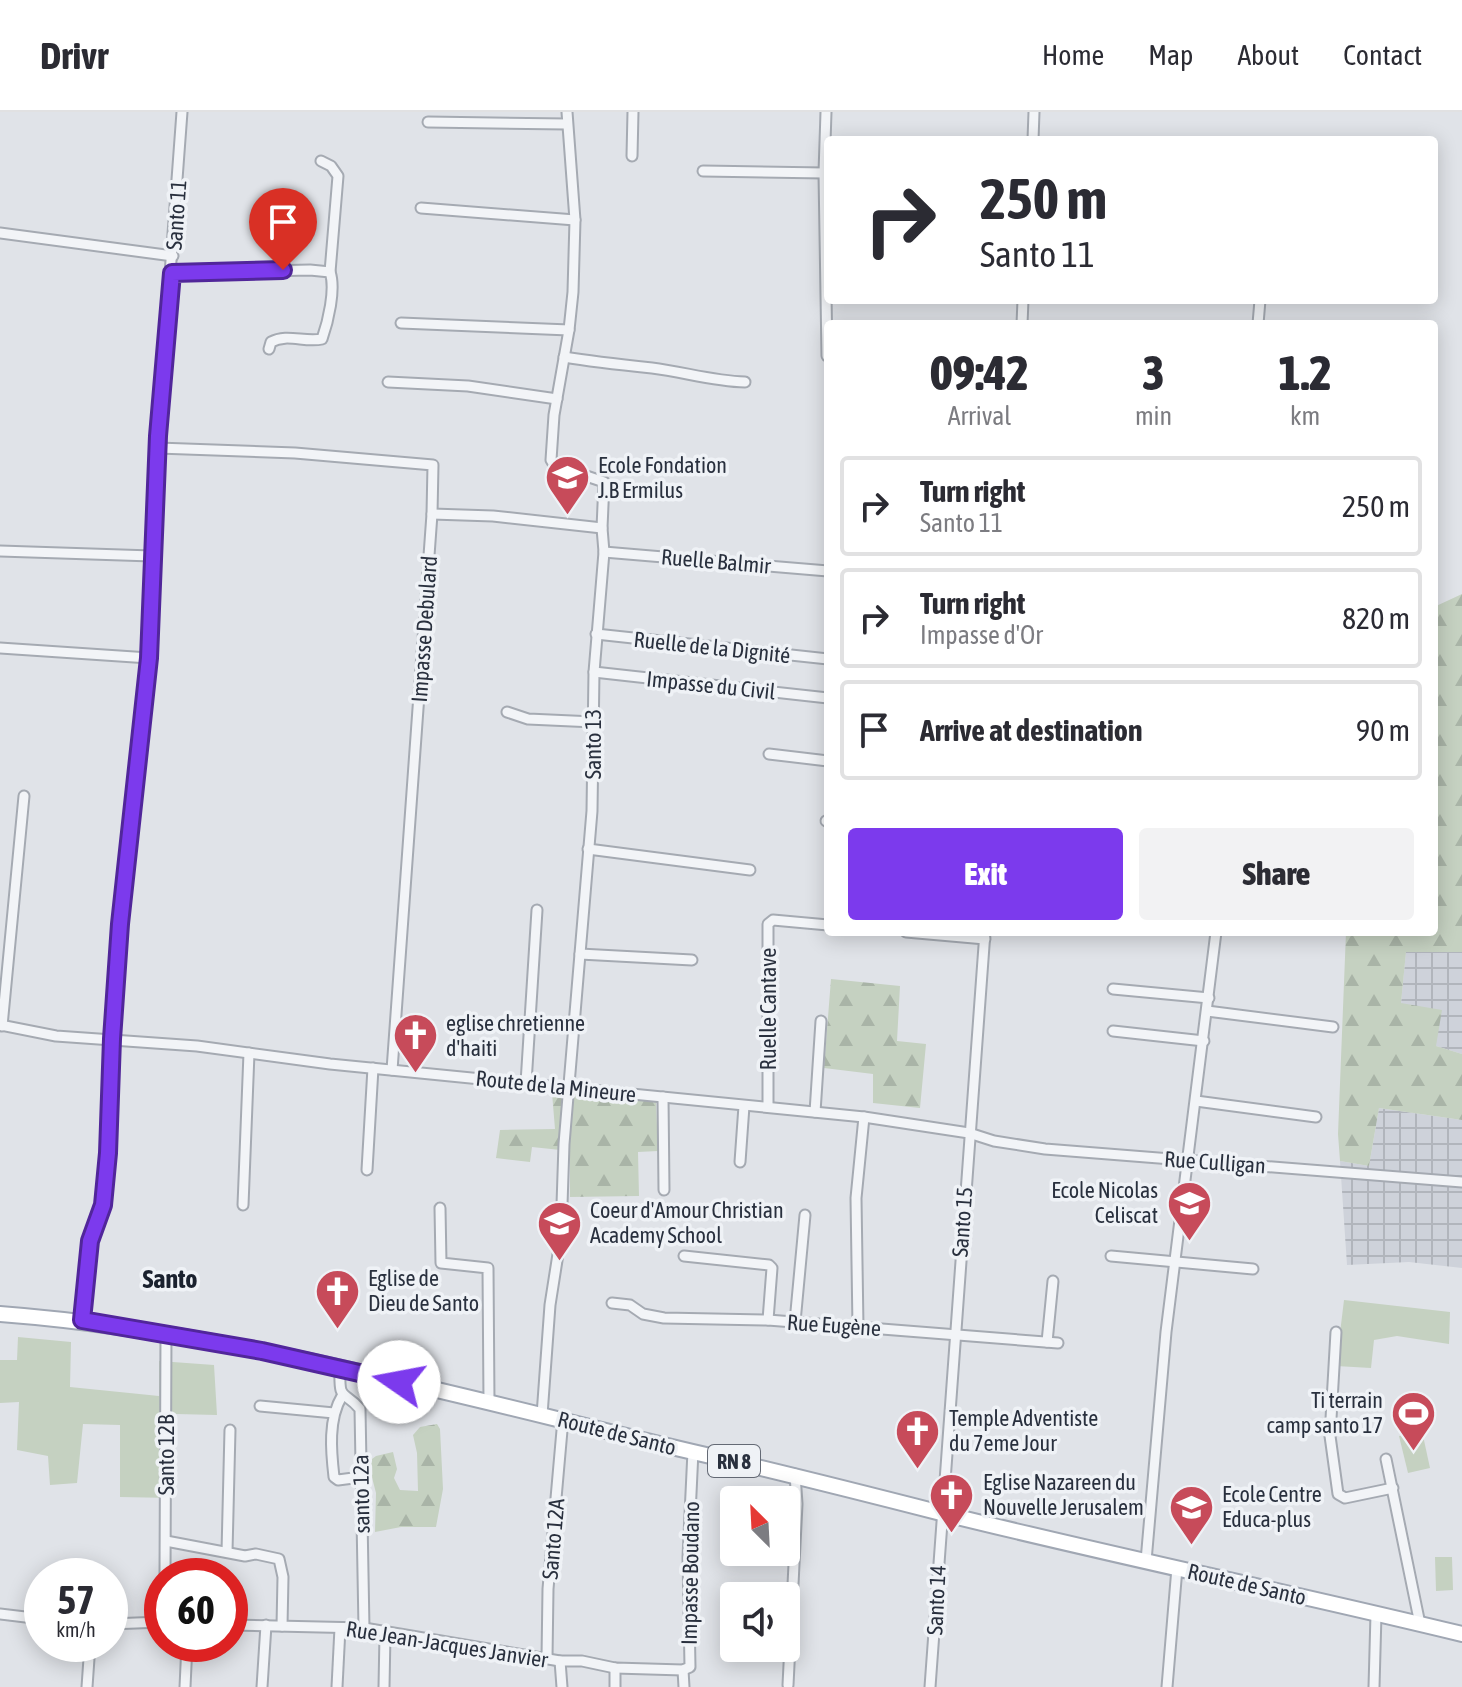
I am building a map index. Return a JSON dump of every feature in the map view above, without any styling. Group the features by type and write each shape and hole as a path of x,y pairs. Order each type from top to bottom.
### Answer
{"main road":[{"name":"Route de Santo","path":"0,1314 82,1320 262,1351 563,1419 795,1474 942,1513 1462,1634"}],"street":[{"name":"Santo 11","path":"82,1320 90,1241 103,1205 120,924 149,658 163,350 172,273 182,112"},
{"name":"Santo 13","path":"542,1415 550,1303 561,1235 568,1088 584,931 593,798 596,634 604,552 604,482 552,463 557,399 569,330 575,220 567,112"},
{"path":"632,156 633,112"},
{"path":"825,136 826,112"},
{"path":"1033,136 1034,112"},
{"path":"428,122 566,124"},
{"path":"269,349 271,342 283,337 314,341 322,339 332,280 330,272 338,176 331,166 321,161"},
{"path":"703,171 824,173"},
{"path":"421,208 575,220"},
{"path":"0,233 173,256"},
{"path":"172,273 330,272"},
{"path":"401,323 569,330"},
{"path":"564,357 720,381 745,382"},
{"path":"388,382 468,386 557,399"},
{"name":"Impasse Debulard","path":"158,448 295,453 429,463 434,469 392,1070"},
{"path":"432,514 493,516 602,528"},
{"path":"0,551 152,556"},
{"name":"Ruelle Balmir","path":"604,552 824,571"},
{"name":"Ruelle de la Dignité","path":"596,634 824,659"},
{"path":"0,648 149,658"},
{"name":"Impasse du Civil","path":"594,672 824,698"},
{"path":"507,712 528,719 594,722"},
{"path":"769,754 824,761"},
{"path":"1,1026 24,796"},
{"path":"588,849 750,870"},
{"path":"526,1083 537,910"},
{"name":"Ruelle Cantave","path":"768,1107 768,924 773,920 824,925"},
{"name":"Santo 15","path":"942,1513 985,936"},
{"path":"1146,1561 1166,1332 1216,936"},
{"path":"580,954 692,960"},
{"path":"1113,989 1209,998"},
{"path":"1207,1011 1333,1027"},
{"path":"815,1112 821,1021"},
{"name":"Route de la Mineure","path":"1,1026 56,1036 112,1039 864,1117 969,1133"},
{"path":"1113,1031 1204,1041"},
{"path":"243,1205 249,1053"},
{"path":"367,1170 373,1068"},
{"path":"663,1097 664,1190"},
{"path":"1196,1101 1316,1117"},
{"path":"740,1162 744,1106"},
{"path":"858,1327 856,1198 864,1117"},
{"name":"Rue Culligan","path":"969,1133 994,1141 1045,1149 1462,1182"},
{"path":"440,1208 441,1263 488,1268 489,1402"},
{"path":"795,1322 805,1215"},
{"path":"684,1256 769,1265 772,1268 768,1320"},
{"path":"1111,1256 1253,1269"},
{"name":"Rue Eugène","path":"612,1303 630,1305 643,1314 664,1318 768,1320 1053,1342 1053,1281"},
{"path":"1336,1332 1330,1436 1338,1494 1345,1498 1393,1488"},
{"name":"Santo 12B","path":"166,1333 166,1558"},
{"name":"santo 12a","path":"340,1369 342,1396 360,1409 364,1628"},
{"path":"342,1396 334,1413 334,1477 338,1480 361,1477"},
{"path":"260,1406 334,1413"},
{"name":"Santo 12A","path":"547,1658 548,1589 563,1419"},
{"path":"227,1552 230,1430"},
{"name":"Impasse Boudano","path":"615,1668 683,1670 690,1667 688,1557 693,1451"},
{"path":"1386,1459 1420,1624"},
{"path":"788,1685 797,1504 795,1474"},
{"name":"Santo 14","path":"930,1687 942,1513"},
{"path":"166,1541 279,1559 283,1577 282,1626"},
{"path":"1167,1687 1177,1568"},
{"path":"0,1614 24,1617"},
{"path":"1374,1687 1376,1614"},
{"name":"Rue Jean-Jacques Janvier","path":"248,1625 364,1628 385,1634 615,1668"},
{"path":"262,1687 266,1625"},
{"path":"337,1687 340,1628"},
{"path":"384,1687 385,1634"},
{"path":"560,1661 562,1687"},
{"path":"87,1687 89,1662"},
{"path":"185,1687 186,1662"},
{"path":"615,1668 615,1687"},
{"path":"683,1670 684,1687"}],"shaded area":[{"path":"1406,951 1462,952 1462,1054 1436,1046 1401,1003"},
{"path":"1379,1108 1462,1120 1462,1268 1409,1262 1347,1265 1340,1161 1369,1166"}],"green space":[{"path":"1462,594 1462,952 1406,952 1401,1003 1442,1010 1436,1046 1462,1054 1462,1120 1379,1108 1369,1166 1340,1161 1338,1134 1346,936 1438,936 1438,605"},
{"path":"831,979 900,986 897,1041 926,1044 920,1108 873,1103 873,1074 824,1068"},
{"path":"552,1093 656,1102 658,1151 638,1152 639,1196 570,1197 570,1151 532,1147 530,1162 496,1158 500,1130 555,1129"},
{"path":"1344,1300 1450,1312 1449,1344 1397,1336 1374,1340 1371,1368 1336,1366"},
{"path":"18,1337 71,1342 70,1387 159,1396 159,1361 214,1365 217,1415 176,1414 172,1498 120,1497 120,1425 83,1424 77,1483 50,1485 48,1456 17,1450 19,1402 0,1403 0,1360 17,1360"},
{"path":"437,1424 440,1429 443,1489 436,1527 401,1527 375,1532 376,1493 368,1462 376,1456 393,1452 397,1469 394,1478 400,1490 418,1491 413,1435 420,1427"},
{"name":"Ti terrain camp santo 17","path":"1422,1431 1430,1468 1408,1473 1399,1436"},
{"path":"1435,1557 1452,1557 1453,1590 1436,1591"}],"place":[{"name":"Ecole Fondation J.B Ermilus","path":"567,517"},
{"name":"eglise chretienne d'haiti","path":"415,1075"},
{"name":"Ecole Nicolas Celiscat","path":"1189,1242"},
{"name":"Coeur d'Amour Christian Academy School","path":"559,1262"},
{"name":"Eglise de Dieu de Santo","path":"337,1330"},
{"name":"Ti terrain camp santo 17","path":"1414,1452"},
{"name":"Temple Adventiste du 7eme Jour","path":"918,1470"},
{"name":"Eglise Nazareen du Nouvelle Jerusalem","path":"952,1534"},
{"name":"Ecole Centre Educa-plus","path":"1191,1546"}],"district":[{"name":"Santo","path":"170,1279"}],"route":[{"path":"283,270 172,273 163,350 149,658 120,924 108,1153 103,1205 90,1241 82,1320 262,1351 399,1382"}]}
